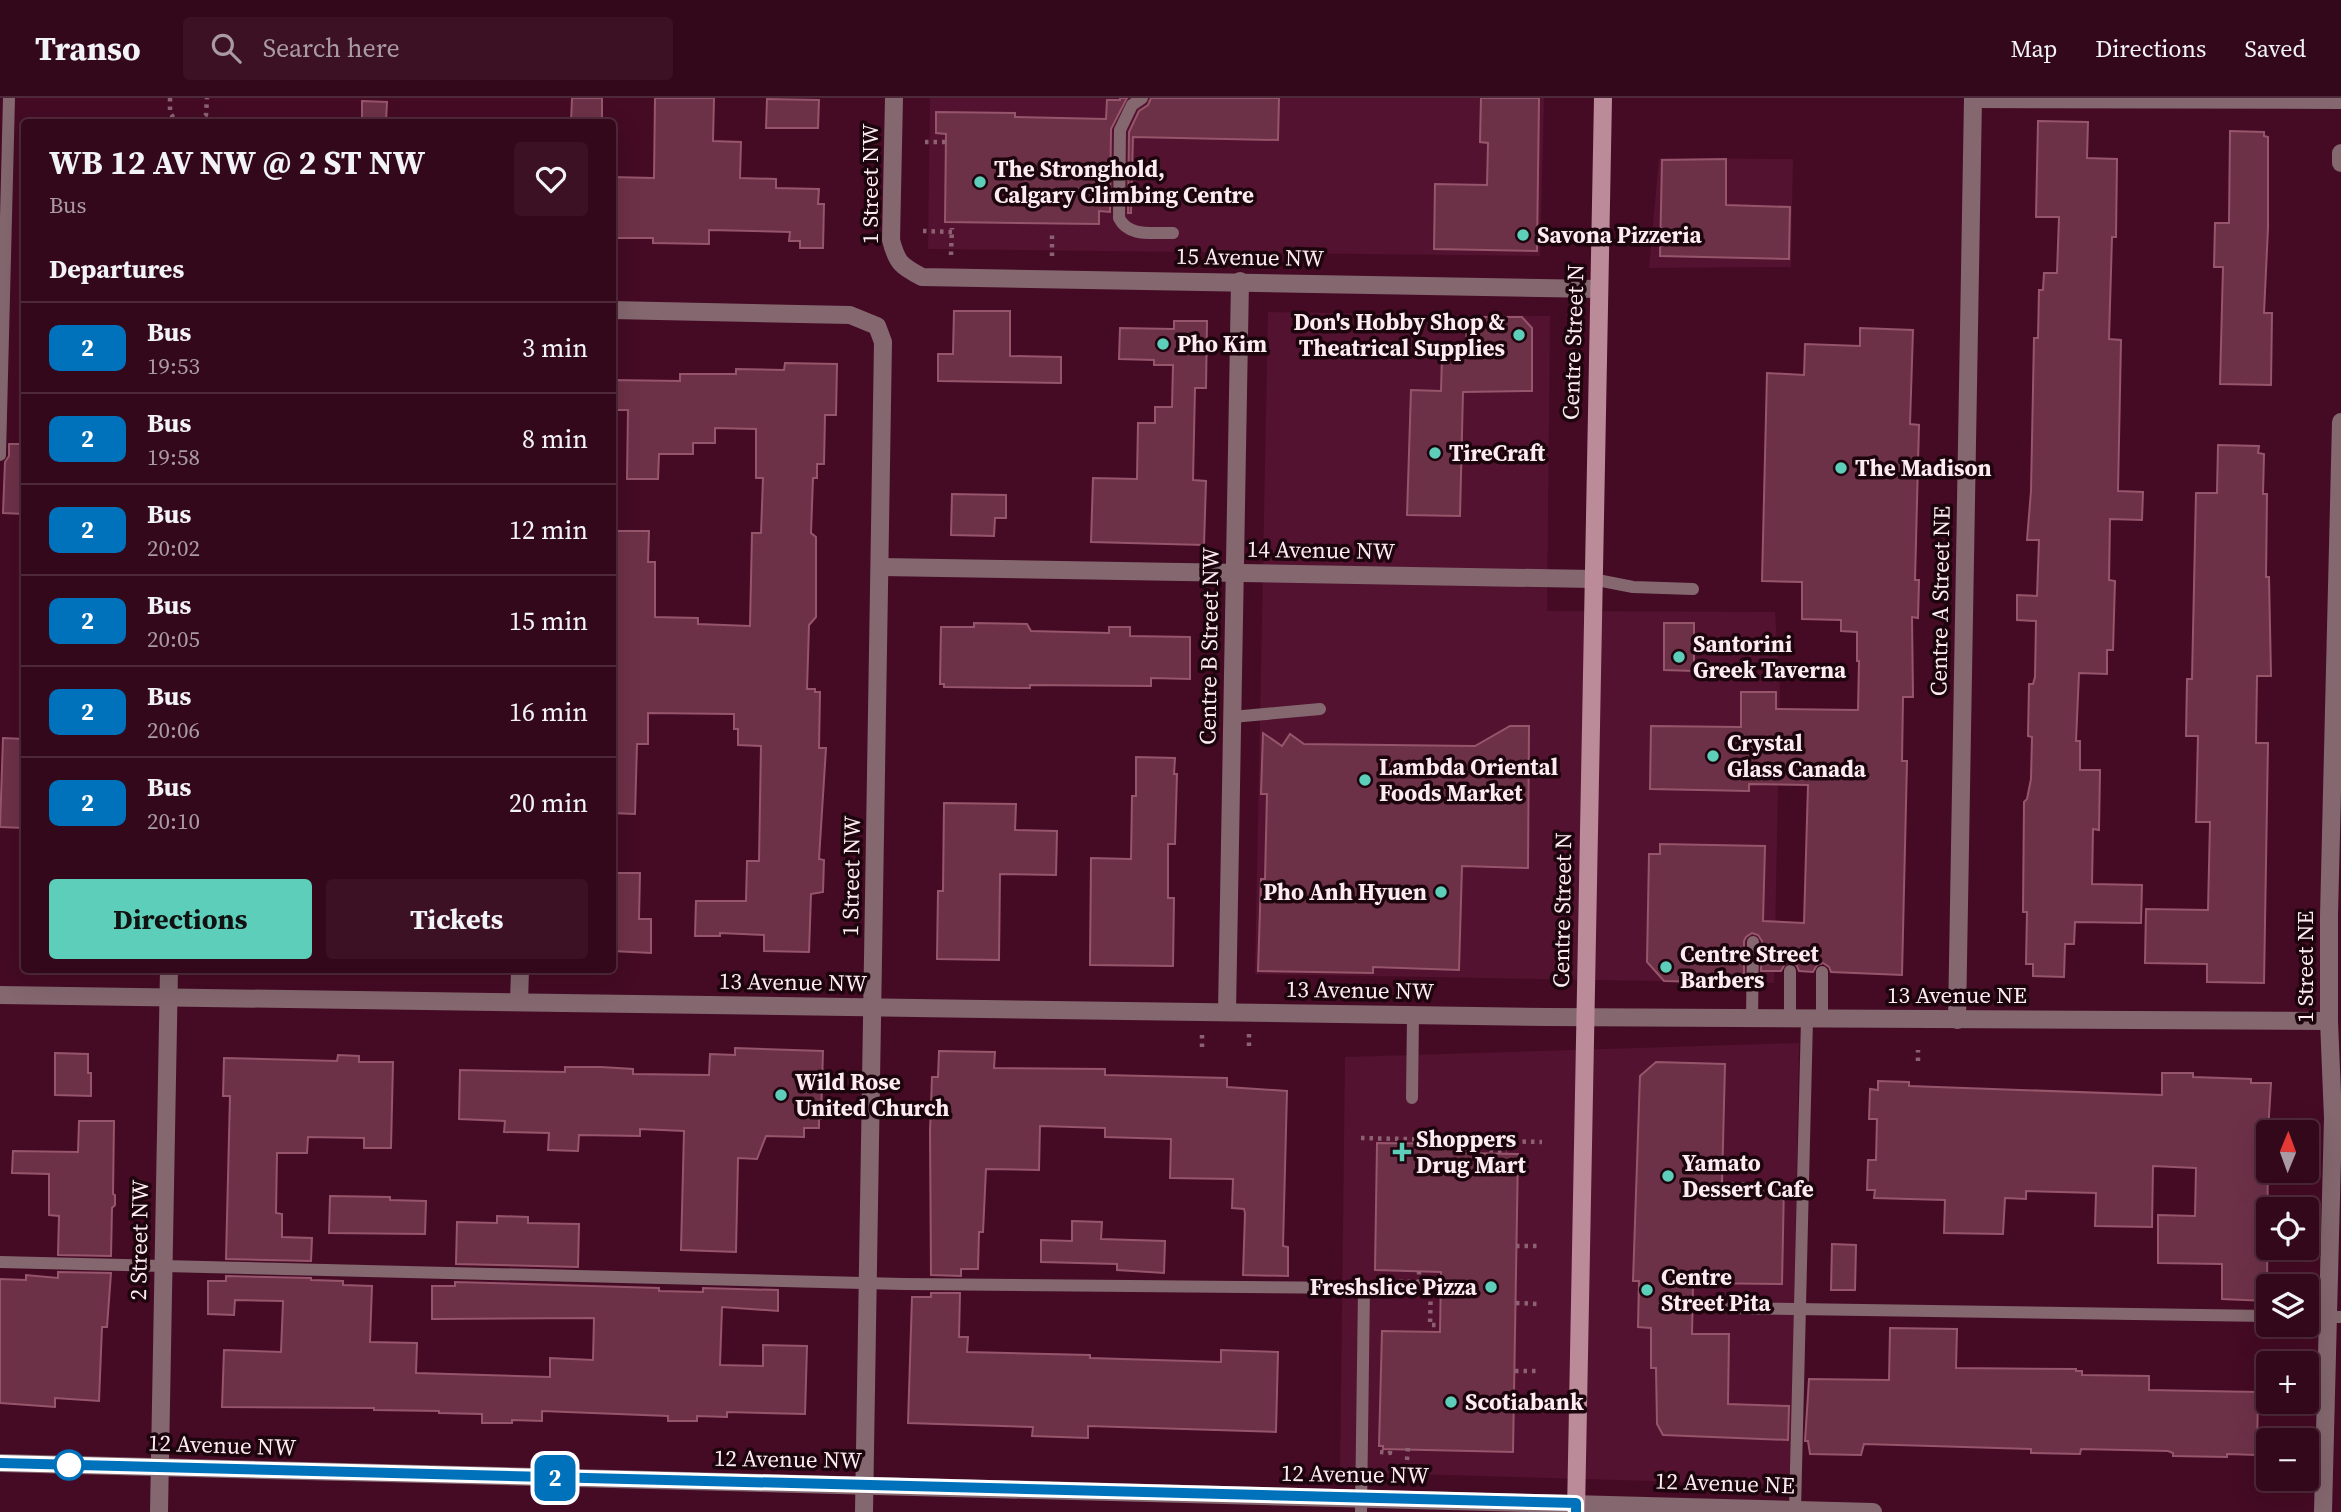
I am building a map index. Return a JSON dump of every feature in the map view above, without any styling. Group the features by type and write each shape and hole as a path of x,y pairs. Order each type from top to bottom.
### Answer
{"main road":[{"name":"Centre Street N","path":"1576,1508 1602,98"}],"street":[{"name":"1 Street NW","path":"894,98 891,240 902,267"},
{"name":"Centre A Street NE","path":"1957,1020 1973,100"},
{"path":"2341,153 2341,163"},
{"name":"15 Avenue NW","path":"902,267 922,277 1599,289"},
{"name":"Centre B Street NW","path":"1227,1012 1241,281"},
{"name":"1 Street NW","path":"616,310 850,315 877,326 884,351 863,1512"},
{"name":"1 Street NE","path":"2323,1512 2335,1317 2337,1118 2329,1021 2335,916 2341,422"},
{"name":"14 Avenue NW","path":"881,567 1592,579"},
{"name":"2 Street NW","path":"159,1512 169,973"},
{"path":"519,1002 520,973"},
{"name":"13 Avenue NW","path":"0,995 1585,1017"},
{"name":"13 Avenue NE","path":"1585,1017 2329,1021"},
{"name":"12 Avenue NW","path":"0,1463 864,1486 1361,1505 1576,1508"},
{"name":"12 Avenue NE","path":"1576,1508 1873,1512"}],"lane":[{"path":"0,455 9,98"},
{"path":"1142,98 1132,105 1120,130 1119,218 1123,226 1133,232 1173,233"},
{"path":"1973,100 2341,103"},
{"path":"1592,579 1633,587 1693,589"},
{"path":"1232,717 1320,709"},
{"path":"1752,1018 1753,942"},
{"path":"1790,971 1806,1018"},
{"path":"1795,1510 1806,1018 1822,972"},
{"path":"1412,1098 1413,1015"},
{"path":"0,1262 868,1282 1364,1288 1361,1505"},
{"path":"1730,1308 2256,1316"}],"path":[{"path":"170,98 170,113 175,119"},
{"path":"202,119 206,115 207,98"},
{"path":"925,142 946,142"},
{"path":"923,231 952,230 951,255"},
{"path":"1052,232 1052,256"},
{"path":"1250,1034 1250,1051"},
{"path":"1202,1035 1202,1050"},
{"path":"1918,1050 1918,1061"},
{"path":"1361,1138 1542,1142"},
{"path":"1471,1140 1471,1153"},
{"path":"1498,1141 1498,1146 1486,1145 1486,1150 1507,1152 1507,1141"},
{"path":"1516,1246 1540,1247"},
{"path":"1419,1271 1419,1282"},
{"path":"1374,1280 1430,1282 1430,1325 1440,1325"},
{"path":"1430,1286 1441,1286"},
{"path":"1430,1293 1441,1294"},
{"path":"1516,1303 1539,1304"},
{"path":"1430,1315 1440,1315"},
{"path":"1515,1371 1537,1371"},
{"path":"1407,1460 1408,1446"}],"shaded area":[{"path":"930,98 1544,98 1540,256 928,249"},
{"path":"1659,158 1793,159 1791,267 1649,268"},
{"path":"1268,312 1550,316 1547,611 1775,612 1780,693 1774,983 1255,974"},
{"path":"1799,1043 1791,1485 1340,1472 1345,1057"}],"building":[{"path":"572,98 602,98 602,119 571,119"},
{"path":"655,98 714,98 713,141 741,142 740,178 776,179 776,188 819,189 818,204 824,204 823,248 800,248 800,241 789,241 790,232 709,230 709,244 653,243 653,238 616,238 616,177 654,178"},
{"path":"1127,98 1111,129 1110,212 1099,211 1099,224 945,222 946,134 936,133 936,112 1015,113 1015,117 1106,119 1107,100"},
{"path":"1151,98 1279,98 1278,140 1133,137 1131,213 1128,213 1129,132 1139,111 1148,105"},
{"path":"1481,98 1539,98 1537,251 1434,249 1435,184 1487,185 1488,143 1480,142"},
{"path":"767,99 819,100 818,128 766,128"},
{"path":"362,101 387,102 386,119 362,119"},
{"path":"2038,121 2088,122 2087,158 2117,159 2116,237 2112,237 2109,339 2121,340 2118,491 2143,492 2142,520 2110,519 2109,580 2115,581 2113,650 2107,650 2107,674 2079,673 2076,741 2080,741 2080,770 2100,770 2099,830 2093,829 2092,884 2142,885 2141,923 2075,922 2074,944 2065,944 2064,977 2033,976 2033,964 2026,964 2027,912 2023,912 2024,802 2031,779 2029,684 2033,684 2035,677 2036,621 2017,620 2017,595 2037,596 2039,540 2027,540 2031,491 2034,338 2038,338 2039,290 2043,290 2044,273 2057,273 2059,217 2036,217"},
{"path":"2230,131 2264,132 2264,136 2268,137 2264,313 2272,313 2271,385 2220,384 2223,267 2214,267 2215,223 2229,223"},
{"path":"1726,159 1726,205 1790,207 1789,259 1660,256 1662,160"},
{"path":"954,311 1010,311 1010,356 1061,357 1061,383 938,381 938,354 953,354"},
{"path":"1467,317 1522,317 1532,328 1532,391 1463,392 1460,516 1407,515 1411,390 1441,391 1442,355 1466,355"},
{"path":"1174,321 1207,321 1206,388 1195,388 1193,480 1206,481 1204,545 1091,542 1093,478 1137,479 1138,423 1155,423 1155,407 1172,407 1173,365 1154,365 1154,360 1119,359 1120,328 1174,329"},
{"path":"1860,328 1913,330 1910,424 1919,425 1915,580 1919,580 1918,618 1912,617 1913,697 1903,697 1902,761 1907,761 1902,975 1831,972 1823,963 1817,965 1813,972 1799,971 1791,962 1785,964 1781,971 1761,971 1762,941 1758,935 1752,933 1744,941 1744,983 1664,981 1647,962 1649,854 1660,854 1660,844 1765,846 1763,921 1804,923 1808,785 1749,784 1749,791 1650,789 1651,726 1741,727 1741,692 1776,692 1776,709 1858,710 1857,632 1841,631 1841,620 1802,619 1802,582 1762,581 1767,373 1804,375 1805,344 1860,346"},
{"path":"785,363 837,364 836,415 825,415 824,464 817,464 817,478 813,478 811,533 816,537 816,617 809,625 807,689 820,692 819,748 826,748 819,859 824,860 823,892 811,894 809,952 764,951 764,935 720,933 720,936 695,936 696,901 746,901 747,861 759,861 761,746 738,745 734,714 648,713 648,744 637,744 635,814 616,813 616,531 649,531 648,562 655,562 655,617 698,618 698,624 750,626 752,533 761,533 763,478 756,478 756,429 715,428 715,443 693,443 693,454 659,454 658,479 627,479 628,410 616,410 616,380 680,381 680,374 736,374 736,369 784,370"},
{"path":"9,444 21,444 21,514 3,513 5,462 9,456"},
{"path":"2218,445 2259,446 2258,453 2264,454 2263,494 2267,494 2266,577 2269,577 2271,676 2257,676 2256,743 2268,743 2264,983 2207,982 2207,964 2145,963 2146,909 2208,910 2210,822 2196,822 2198,736 2186,736 2187,679 2192,679 2196,493 2217,493"},
{"path":"952,494 1006,495 1006,518 995,518 994,536 951,535"},
{"path":"974,623 1027,624 1031,631 1109,633 1109,627 1130,627 1130,636 1190,637 1190,679 1151,678 1151,686 944,687 944,684 940,684 941,627 974,627"},
{"name":"Santorini Greek Taverna","path":"1664,623 1694,623 1694,671 1664,670"},
{"path":"1510,726 1529,726 1528,868 1462,866 1459,970 1373,967 1373,973 1258,971 1261,879 1265,879 1267,794 1261,794 1263,733 1282,746 1290,734 1304,744 1475,746"},
{"path":"3,738 21,739 21,828 0,827"},
{"path":"1136,757 1175,758 1175,844 1168,844 1168,898 1174,898 1173,966 1090,965 1091,858 1131,859"},
{"path":"944,803 1016,804 1015,830 1057,831 1056,875 1000,874 999,960 937,959 938,891 943,891"},
{"path":"616,873 640,873 639,919 651,919 651,953 616,951"},
{"path":"735,1048 823,1051 819,1128 804,1128 804,1137 766,1136 757,1159 738,1158 736,1252 681,1250 684,1131 640,1129 640,1136 579,1135 578,1151 548,1150 549,1133 504,1132 505,1121 459,1119 460,1070 565,1072 565,1067 601,1067 633,1069 633,1074 709,1075 710,1054 735,1055"},
{"path":"939,1051 995,1052 994,1068 1105,1069 1105,1075 1227,1078 1227,1087 1287,1091 1283,1246 1288,1247 1288,1276 1243,1275 1245,1213 1244,1209 1232,1208 1233,1179 1170,1178 1171,1139 1105,1137 1105,1128 1040,1126 1039,1170 986,1169 978,1269 961,1269 961,1276 931,1275 930,1131 932,1077 938,1077"},
{"path":"55,1053 88,1054 91,1096 55,1095"},
{"path":"338,1055 359,1056 359,1062 393,1062 391,1148 364,1148 364,1138 308,1137 307,1153 277,1153 276,1213 282,1214 282,1237 312,1238 311,1261 226,1259 230,1096 223,1096 224,1058 337,1061"},
{"path":"1656,1062 1725,1064 1722,1183 1784,1184 1782,1284 1693,1283 1692,1334 1729,1334 1728,1404 1789,1406 1788,1440 1663,1435 1657,1424 1656,1368 1651,1368 1651,1328 1638,1327 1639,1281 1633,1281 1640,1076"},
{"path":"2162,1073 2193,1073 2193,1077 2251,1079 2251,1083 2271,1083 2269,1120 2256,1120 2256,1183 2268,1183 2268,1197 2256,1197 2256,1260 2267,1260 2267,1274 2256,1274 2256,1301 2222,1299 2222,1264 2158,1263 2158,1215 2195,1216 2196,1168 2153,1166 2152,1227 2095,1226 2096,1193 2026,1191 2026,1199 2005,1198 2003,1234 1944,1233 1945,1200 1874,1198 1875,1190 1867,1190 1868,1160 1876,1160 1877,1119 1869,1119 1870,1089 1878,1090 1878,1081 1909,1082 1909,1086 2162,1095"},
{"path":"79,1121 114,1121 115,1205 112,1208 111,1256 58,1255 59,1216 49,1215 49,1174 12,1173 13,1151 78,1152"},
{"path":"1377,1143 1466,1144 1465,1153 1518,1154 1513,1452 1383,1449 1383,1446 1379,1446 1382,1331 1440,1332 1441,1272 1375,1270"},
{"path":"330,1196 390,1197 390,1200 426,1201 425,1234 329,1233"},
{"path":"497,1216 528,1217 528,1223 579,1224 578,1267 456,1264 457,1222 497,1223"},
{"path":"1072,1221 1102,1222 1101,1239 1165,1241 1164,1273 1117,1270 1117,1264 1041,1262 1041,1240 1072,1241"},
{"path":"1832,1244 1856,1245 1855,1290 1831,1290"},
{"path":"58,1272 111,1273 107,1327 102,1327 99,1401 55,1398 55,1407 0,1403 0,1279 26,1280 26,1275 58,1278"},
{"path":"226,1276 311,1278 343,1281 343,1285 372,1286 370,1342 417,1343 416,1373 550,1377 550,1358 593,1360 594,1318 432,1319 432,1286 455,1286 455,1282 659,1288 659,1291 703,1292 703,1288 778,1290 778,1311 722,1307 720,1365 763,1366 763,1345 807,1346 805,1414 727,1412 727,1417 697,1416 697,1421 668,1421 668,1416 542,1411 542,1421 482,1423 482,1414 439,1411 222,1407 224,1350 281,1352 283,1301 235,1300 234,1315 208,1314 208,1281 226,1281"},
{"path":"931,1293 960,1293 959,1337 968,1337 967,1352 1221,1362 1221,1350 1278,1352 1276,1432 1088,1426 1088,1438 1032,1436 1033,1427 908,1423 912,1297 931,1297"},
{"path":"1890,1328 1957,1329 1956,1368 2076,1369 2082,1371 2082,1375 2149,1376 2149,1390 2256,1392 2256,1455 2173,1456 2173,1453 2168,1451 2081,1449 2080,1454 2031,1453 2031,1449 1864,1444 1861,1455 1810,1454 1808,1441 1805,1441 1809,1379 1889,1380"}],"bus line":[{"name":"2","path":"0,1463 1576,1503 1576,1512"}],"place":[{"name":"The Stronghold, Calgary Climbing Centre","path":"980,182"},
{"name":"Savona Pizzeria","path":"1523,235"},
{"name":"Don's Hobby Shop & Theatrical Supplies","path":"1519,335"},
{"name":"Pho Kim","path":"1163,344"},
{"name":"TireCraft","path":"1435,453"},
{"name":"The Madison","path":"1841,468"},
{"name":"Santorini Greek Taverna","path":"1679,657"},
{"name":"Crystal Glass Canada","path":"1713,756"},
{"name":"Lambda Oriental Foods Market","path":"1365,780"},
{"name":"Pho Anh Hyuen","path":"1441,892"},
{"name":"Centre Street Barbers","path":"1666,967"},
{"name":"Wild Rose United Church","path":"781,1095"},
{"name":"Shoppers Drug Mart","path":"1402,1152"},
{"name":"Yamato Dessert Cafe","path":"1668,1176"},
{"name":"Freshslice Pizza","path":"1491,1287"},
{"name":"Centre Street Pita","path":"1647,1290"},
{"name":"Scotiabank","path":"1451,1402"}]}
